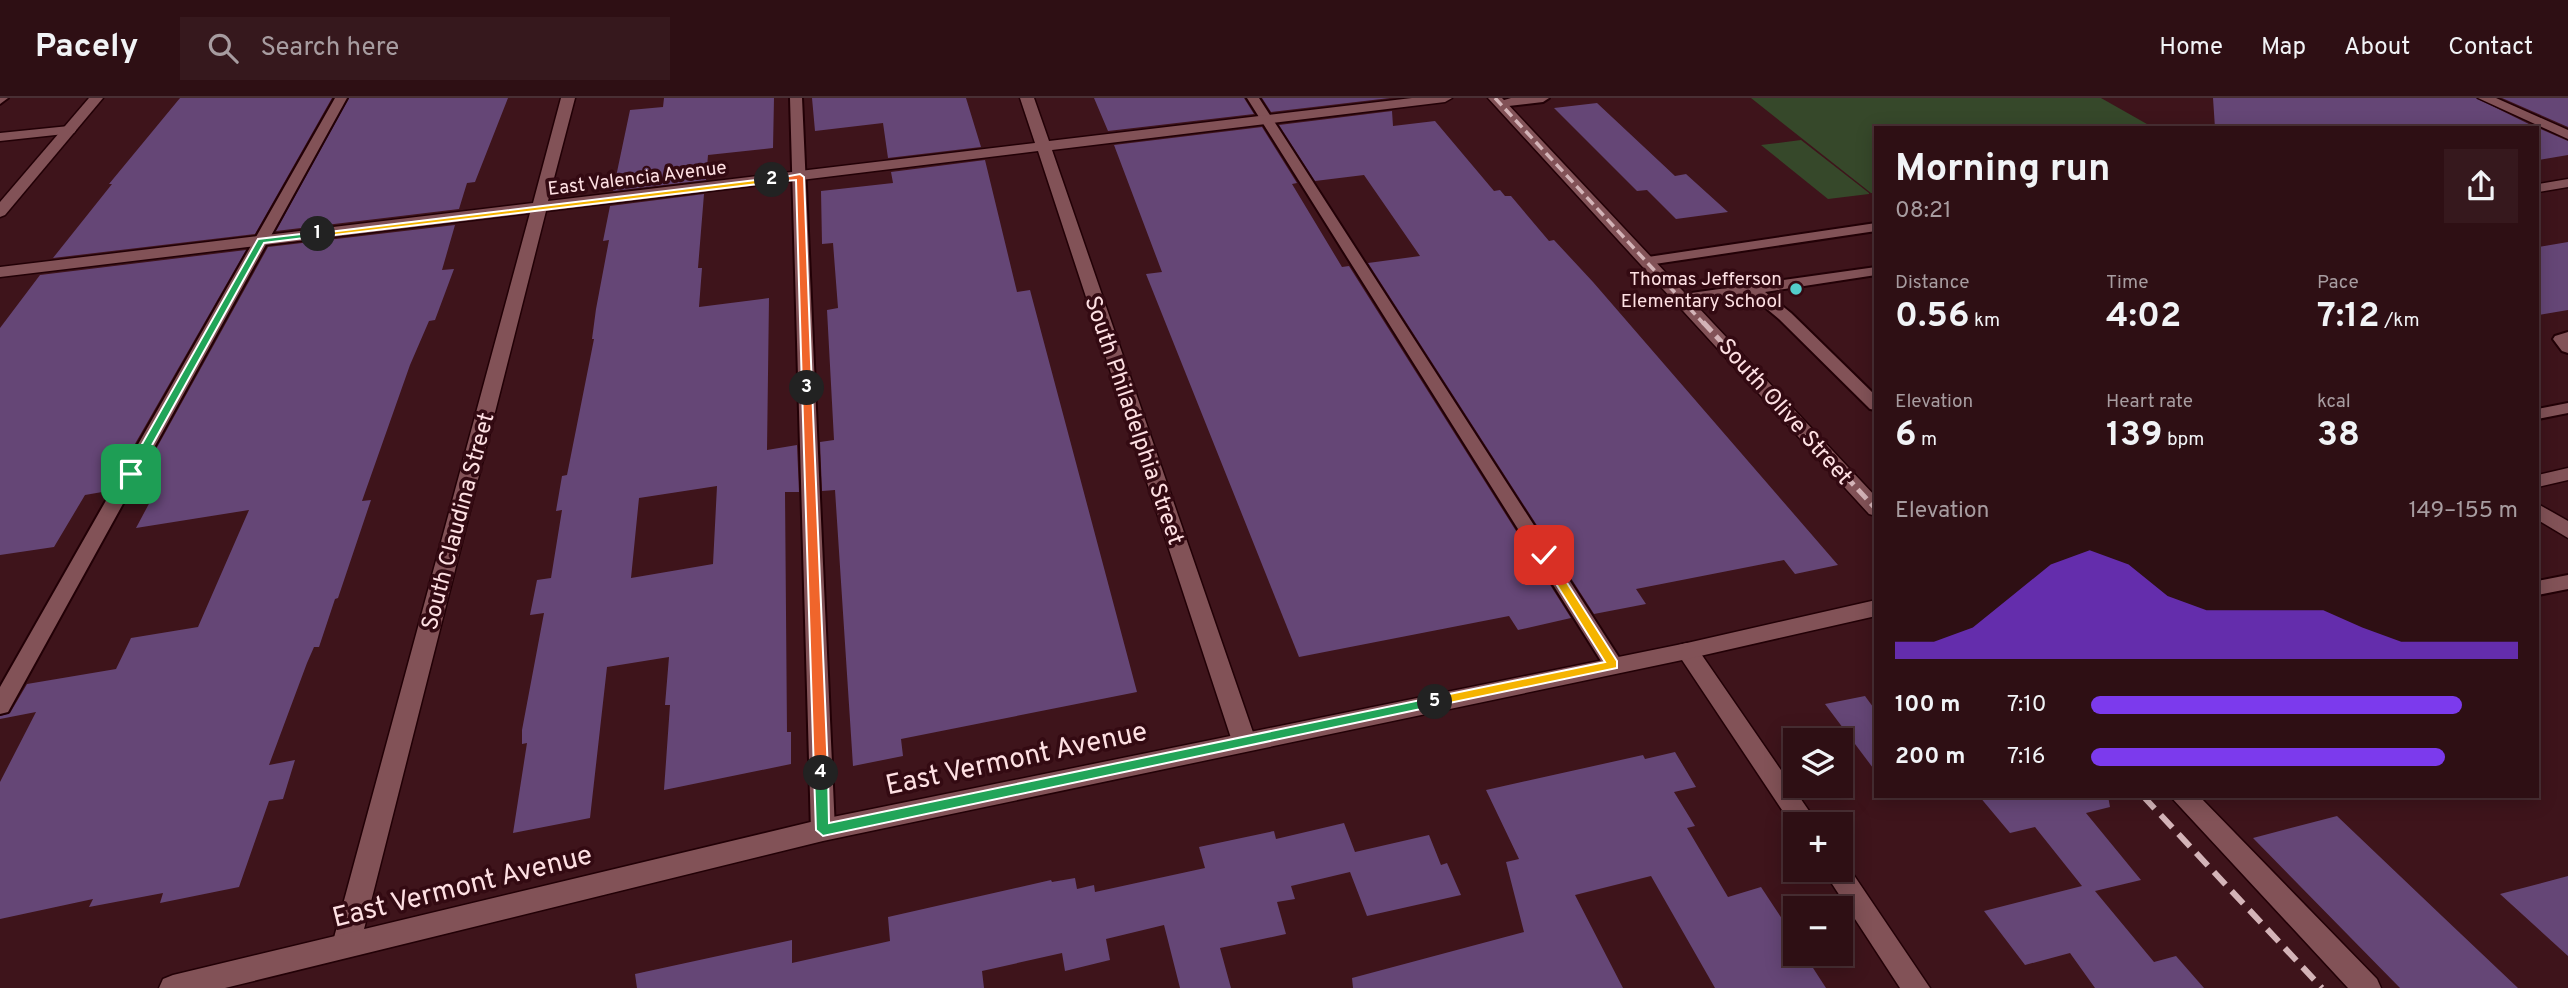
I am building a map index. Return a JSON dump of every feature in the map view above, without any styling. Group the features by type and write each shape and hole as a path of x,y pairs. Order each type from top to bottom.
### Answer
{"street":[{"path":"0,212 96,98"},
{"name":"South Claudina Street","path":"346,945 568,98"},
{"name":"South Philadelphia Street","path":"1027,98 1244,741"},
{"name":"East Valencia Avenue","path":"0,272 1445,98"},
{"path":"2486,98 2568,135"},
{"name":"South Olive Street","path":"1498,101 1874,507"},
{"path":"0,137 69,130"},
{"path":"2539,188 2568,183"},
{"path":"2539,481 2568,474"},
{"path":"2539,512 2568,531"},
{"name":"East Vermont Avenue","path":"174,988 823,830 1613,664 1687,651 1874,608"},
{"path":"1687,651 1797,812"},
{"path":"2185,798 2367,988"},
{"path":"1844,882 1916,988"}],"lane":[{"path":"0,706 341,98"},
{"path":"796,98 823,830"},
{"path":"1253,98 1613,664"},
{"path":"1498,101 1543,98"},
{"path":"1648,261 1874,227"},
{"path":"1684,299 1874,271"},
{"path":"1752,289 1784,316 1874,403"},
{"path":"2568,337 2561,339 2568,348"},
{"path":"2539,414 2568,408"},
{"path":"2539,589 2568,582"}],"green space":[{"path":"1751,98 2101,98 2150,126 1874,126 1874,193"},
{"path":"1801,140 1869,194 1828,199 1761,145"}],"building":[{"path":"180,98 332,98 255,234 53,258 112,184 109,184"},
{"path":"349,98 508,98 475,182 467,183 459,209 276,231"},
{"path":"664,98 774,98 773,148 708,155 706,180 613,191 630,110 663,107"},
{"path":"812,98 966,98 981,147 888,158 883,123 815,131"},
{"path":"1094,98 1244,98 1254,114 1108,131"},
{"path":"1262,98 1390,98 1271,112"},
{"path":"2213,98 2476,98 2533,126 2215,126"},
{"path":"2502,98 2568,98 2568,127"},
{"path":"1597,103 1675,176 1686,174 1728,212 1676,219 1647,190 1637,191 1554,108"},
{"path":"1392,111 1393,126 1435,121 1494,191 1500,190 1505,196 1511,196 1549,241 1554,240 1593,282 1838,565 1795,574 1784,560 1636,589 1646,604 1594,614 1368,263 1420,256 1364,175 1315,181 1279,125"},
{"path":"1262,127 1297,183 1292,184 1342,267 1349,266 1571,618 1518,630 1509,616 1299,657 1146,274 1162,272 1114,145"},
{"path":"2539,128 2568,141 2568,155 2539,160"},
{"path":"985,160 1017,292 1030,290 1137,692 901,739 903,756 853,766 835,490 822,491 820,442 834,440 827,310 838,308 833,243 822,244 821,191 893,183 891,172"},
{"path":"704,194 698,268 702,268 699,307 769,298 767,450 797,445 799,492 785,492 787,732 791,732 791,764 664,790 670,705 665,705 669,657 607,667 590,818 513,833 527,743 522,744 522,730 544,613 530,615 537,580 551,578 562,510 556,511 562,476 567,475 594,339 596,309 609,240 603,241 610,206","holes":["717,486 713,564 631,578 639,498"]},
{"path":"455,225 442,270 454,269 435,320 429,321 410,365 362,501 371,500 338,598 335,599 319,647 314,647 307,663 269,765 295,760 283,799 269,801 239,887 160,903 163,893 89,907 93,899 0,919 0,782 36,712 0,719 0,716 10,713 27,684 116,669 131,638 198,627 249,510 136,528 160,483 135,487 268,247"},
{"path":"2568,242 2568,310 2539,315 2539,247"},
{"path":"246,250 108,491 85,495 54,547 0,555 0,328 40,275"},
{"path":"1865,696 1874,708 1874,769 1853,741 1853,728 1843,728 1825,704"},
{"path":"1675,752 1696,787 1674,792 1695,826 1687,828 1728,897 1761,887 1783,920 1783,966 1812,966 1826,988 1715,988 1651,876 1575,895 1623,988 1353,988 1352,978 1524,932 1506,862 1519,859 1486,790 1643,755 1645,759"},
{"path":"1981,798 2108,798 2110,807 2086,813 2141,880 2095,891 2154,962 2176,956 2204,988 2095,988 2070,953 2025,965 1984,911 2082,886 2035,827 2010,833"},
{"path":"2337,816 2518,988 2400,988 2253,838"},
{"path":"1344,823 1355,852 1429,835 1441,865 1447,863 1461,895 1367,916 1350,872 1291,886 1295,899 1277,902 1286,934 1220,948 1231,988 1180,988 1164,925 1106,939 1110,960 1065,971 1062,953 982,971 984,988 637,988 635,974 792,940 792,963 890,941 888,917 1051,880 1075,878 1077,889 1094,885 1095,892 1205,868 1199,847 1274,831 1276,839"},
{"path":"2568,876 2568,956 2500,894"}],"railway":[{"path":"1495,98 1704,324"},
{"path":"1703,322 1874,507"},
{"path":"2145,798 2322,988"}],"place":[{"name":"Thomas Jefferson Elementary School","path":"1796,289"}],"route":[{"path":"131,474 261,241 800,177 823,830 1613,664 1544,555"}]}
